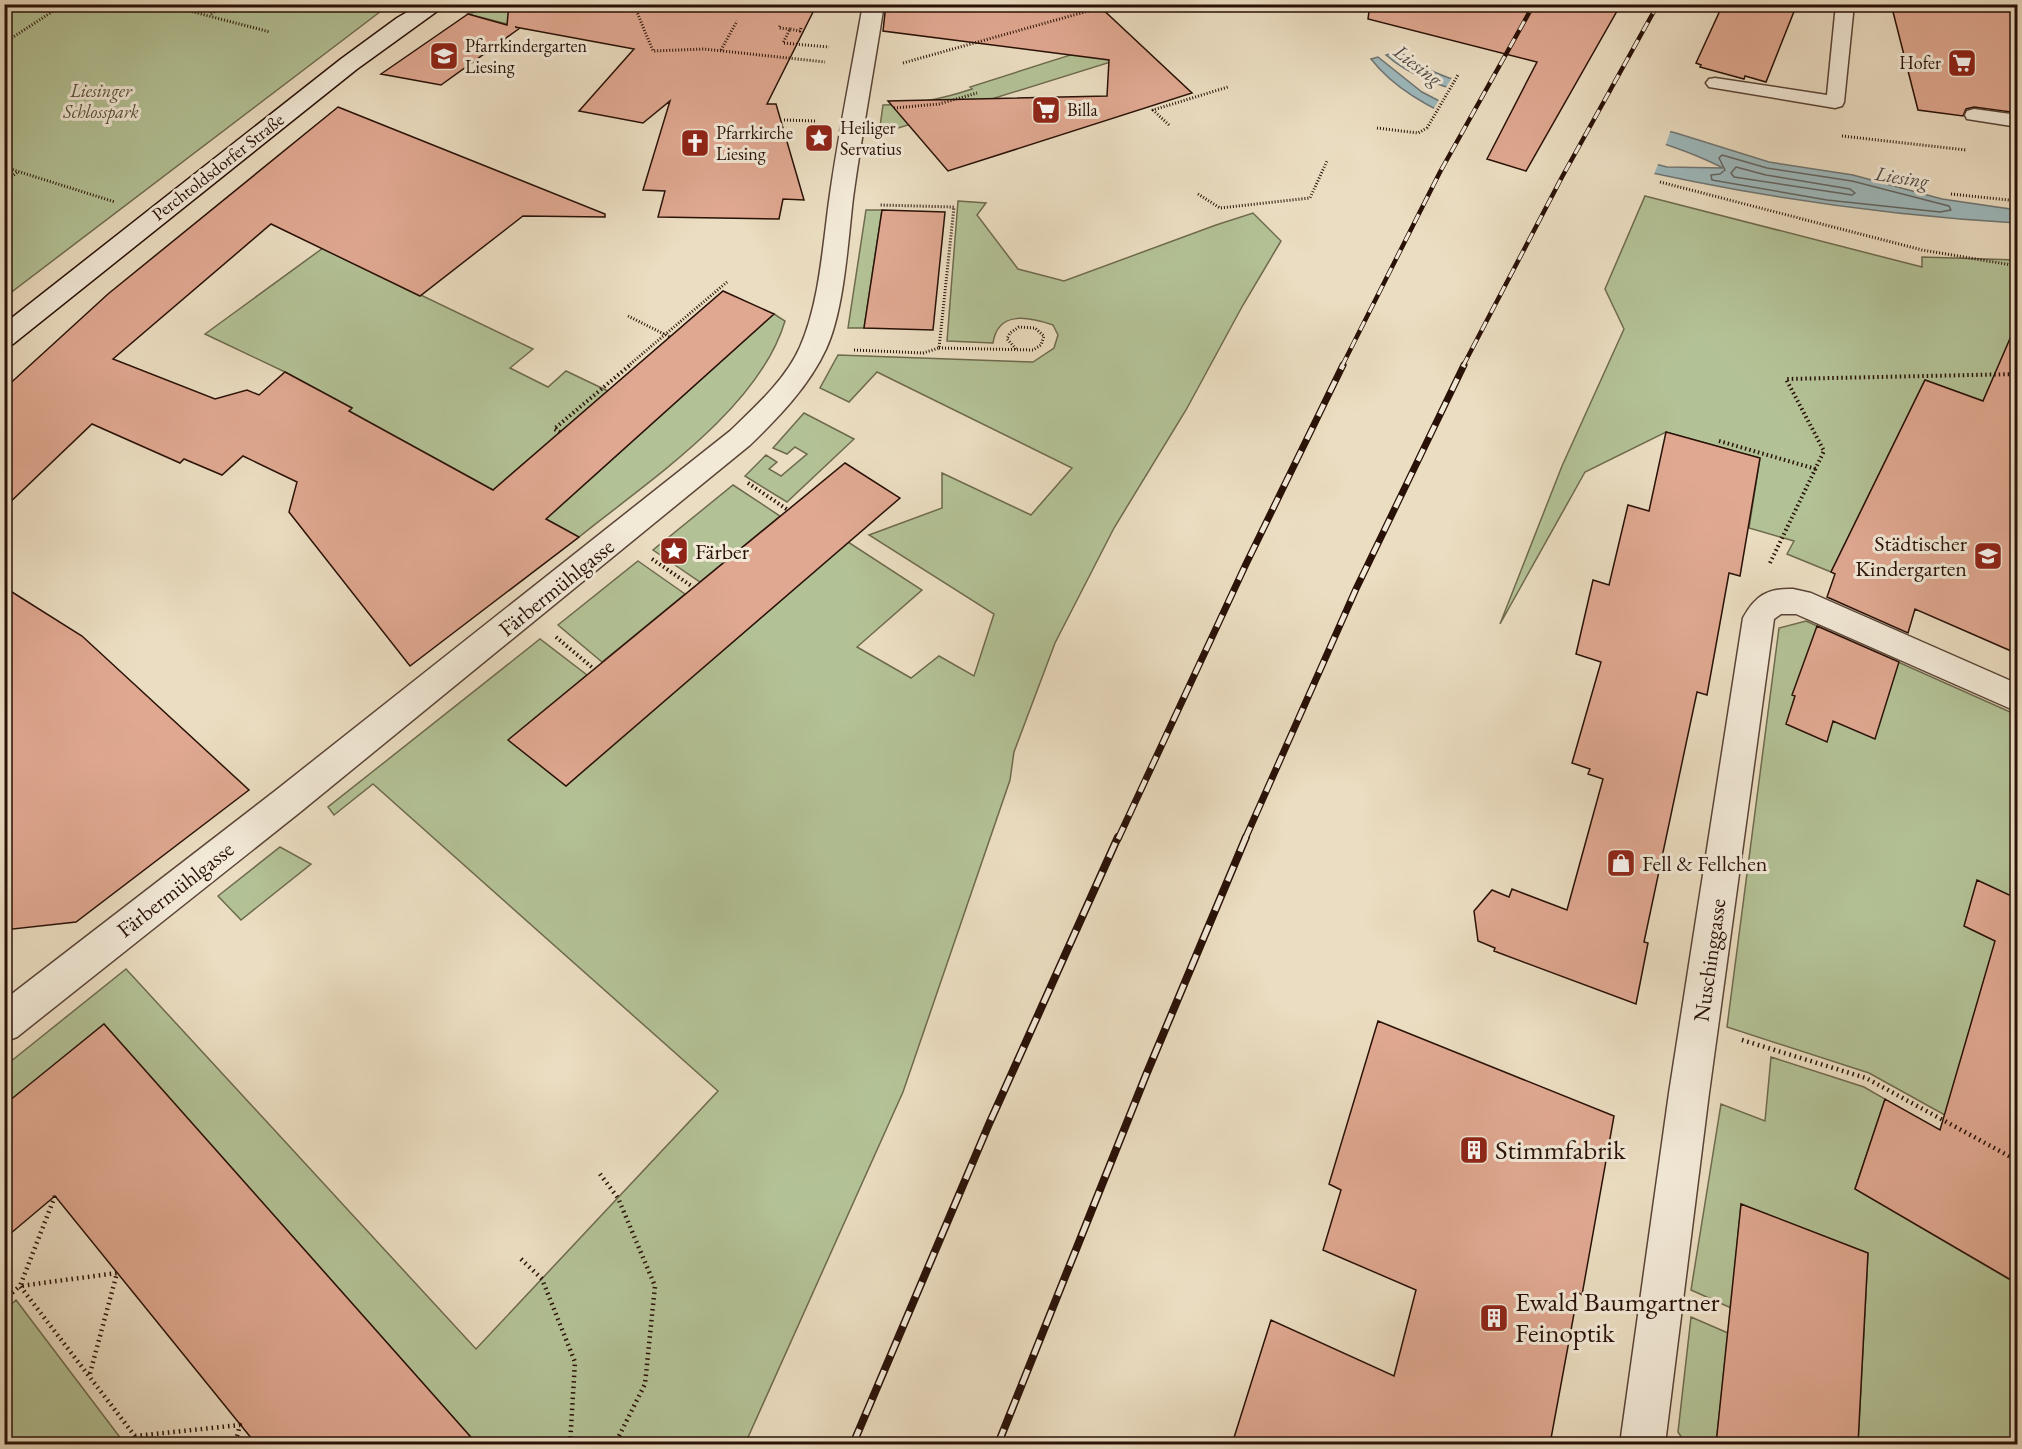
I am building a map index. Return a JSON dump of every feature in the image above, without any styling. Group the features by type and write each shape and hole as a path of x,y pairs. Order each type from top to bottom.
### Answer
{"street":[{"name":"Perchtoldsdorfer Straße","path":"4,338 349,64 405,23 437,4"},
{"name":"Färbermühlgasse","path":"4,1024 525,612 740,438 764,415 791,383 813,349 828,292 840,205 874,4"},
{"path":"1772,602 1786,600 1800,602 2018,699"},
{"name":"Nuschinggasse","path":"1642,1444 1758,618 1763,609 1772,602"}],"lane":[{"path":"1715,83 1835,102 1845,4"},
{"path":"1974,115 2018,121"}],"path":[{"path":"4,43 64,4"},
{"path":"163,4 270,32"},
{"path":"211,15 225,4"},
{"path":"866,58 905,63 1113,4"},
{"path":"634,5 653,51 721,50 825,62"},
{"path":"721,50 737,21"},
{"path":"780,26 779,28 800,31 801,28"},
{"path":"790,29 783,43 830,48"},
{"path":"1377,128 1418,133 1427,128 1458,75"},
{"path":"1169,125 1153,110 1228,87"},
{"path":"857,107 916,108 977,93"},
{"path":"784,120 818,122"},
{"path":"1198,194 1220,208 1310,198 1327,161"},
{"path":"4,167 157,215"},
{"path":"4,182 18,172"},
{"path":"1660,182 1922,250 2018,266"},
{"path":"1951,194 2018,201"},
{"path":"840,205 954,207 939,348"},
{"path":"560,432 554,429 727,282"},
{"path":"628,316 670,337"},
{"path":"813,349 923,353 939,348 1033,350 1041,345 1044,336 1041,331 1027,326 1014,328 1009,332 1007,339 1016,349"},
{"path":"1772,602 1769,566 1824,452 1786,379 2018,374"},
{"path":"1719,441 1816,469"},
{"path":"619,536 693,587"},
{"path":"525,612 594,669"},
{"path":"1699,1027 1866,1078 2018,1161"},
{"path":"600,1174 618,1198 655,1286 645,1384 615,1444"},
{"path":"4,1300 20,1286 55,1196"},
{"path":"521,1259 542,1279 575,1362 570,1444"},
{"path":"20,1286 117,1273 89,1377"},
{"path":"20,1286 141,1444"},
{"path":"135,1436 240,1425 235,1444"}],"green space":[{"name":"Liesinger Schlosspark","path":"5,4 389,4 389,5 5,297"},
{"path":"496,5 537,5 536,18 526,29 468,14"},
{"path":"1130,36 1146,51 879,134 883,105 917,103 950,96 972,89 970,87"},
{"path":"1645,196 1922,267 1922,257 2017,260 2017,384 1990,385 1983,401 1925,380 1831,572 1787,554 1794,541 1749,528 1760,458 1666,432 1585,472 1500,624 1562,466 1624,329 1605,289"},
{"path":"958,201 986,203 977,215 1018,269 1064,281 1253,213 1281,241 1186,410 1114,528 1055,643 1014,752 1010,780 903,1092 745,1444 477,1444 104,1024 5,1105 5,1066 126,969 476,1349 718,1091 373,784 334,815 328,807 540,639 587,675 509,740 566,786 848,542 922,590 857,647 911,678 939,656 974,676 994,614 869,535 942,508 942,473 1031,515 1072,468 877,372 849,402 820,388 838,355 1033,362 1054,348 1058,335 1053,325 1025,318 1008,321 1001,325 993,343 947,341"},
{"path":"866,210 882,210 864,328 848,328"},
{"path":"323,248 533,349 510,368 548,387 566,371 608,391 493,490 349,411 352,408 285,372 205,334"},
{"path":"774,314 785,321 771,353 751,384 726,414 698,441 579,537 546,519"},
{"path":"804,413 854,439 787,502 745,476 766,455 777,462 769,469 781,476 807,454 795,447 787,454 773,448"},
{"path":"733,485 780,516 700,582 653,550"},
{"path":"638,561 685,594 602,662 558,625"},
{"path":"1806,621 2017,715 2017,1155 1869,1073 1727,1027 1779,628"},
{"path":"280,847 311,864 241,920 218,896"},
{"path":"1771,1057 1864,1087 1885,1099 1855,1189 2017,1284 2017,1444 1858,1444 1868,1253 1741,1204 1731,1308 1691,1290 1721,1104 1765,1121"},
{"path":"16,1300 125,1444 5,1444 5,1310"},
{"path":"1691,1317 1728,1333 1717,1437 1735,1444 1686,1444 1678,1432"}],"water":[{"path":"1400,51 1417,65 1449,78 1676,133 1769,162 1853,175 1942,199 2017,210 2017,223 1914,215 1761,194 1659,174 1513,139 1448,115 1418,99 1392,81 1371,59 1378,57 1422,92 1482,120 1667,167 1723,168 1672,146 1504,103 1426,80 1398,65 1386,55"}],"pier":[{"path":"1453,76 1671,129 1665,147 1627,138 1445,89"},
{"path":"1440,98 1504,124 1659,162 1653,177 1540,150 1475,129 1433,110"}],"building":[{"path":"509,4 817,4 767,104 776,104 804,200 783,199 779,219 658,217 665,191 643,190 670,101 643,123 579,111 634,49 515,27 520,28 441,85 381,74 468,14 507,25"},
{"path":"886,4 1097,4 1192,93 948,171 888,101 1107,96 1109,60 883,31"},
{"path":"1370,4 1621,4 1526,171 1487,159 1537,62 1368,19"},
{"path":"1723,4 1797,4 1766,82 1745,76 1744,79 1700,67 1701,65 1696,63"},
{"name":"Hofer","path":"1891,4 2009,4 2018,27 2018,113 1974,107 1966,109 1963,116 1918,110"},
{"path":"338,107 605,214 605,217 523,216 420,296 271,224 113,359 215,399 247,390 259,395 285,372 352,408 349,411 493,490 723,291 774,314 546,519 579,537 410,666 289,512 297,482 243,456 222,475 184,459 180,463 92,424 4,508 4,389 108,294"},
{"path":"882,210 945,212 933,330 864,328"},
{"path":"2018,320 2018,654 1915,609 1908,633 1827,597 1835,574 1831,572 1925,380 1983,401"},
{"path":"1666,432 1760,458 1740,576 1729,573 1707,695 1697,692 1644,942 1648,943 1636,1004 1494,951 1495,948 1478,941 1474,911 1492,890 1509,897 1512,889 1567,910 1603,779 1588,774 1590,769 1572,763 1601,662 1576,654 1593,580 1609,585 1628,505 1649,511"},
{"path":"845,463 900,498 566,786 508,740"},
{"path":"4,587 82,636 249,790 76,922 4,930"},
{"path":"1817,626 1899,662 1875,739 1833,721 1827,742 1786,724 1795,696 1792,695"},
{"path":"1977,880 2018,899 2018,1284 1855,1189 1885,1099 1940,1130 1995,941 1964,926"},
{"path":"1378,1021 1614,1116 1582,1295 1578,1292 1550,1444 1232,1444 1271,1320 1394,1376 1416,1290 1323,1250 1341,1190 1329,1184"},
{"path":"104,1024 477,1444 256,1444 55,1196 4,1239 4,1105"},
{"path":"1741,1204 1868,1253 1858,1444 1716,1444"}],"railway":[{"path":"1342,366 1440,172 1534,4"},
{"path":"1463,366 1562,177 1658,4"},
{"path":"1118,839 1246,564 1343,365"},
{"path":"1245,839 1356,589 1464,365"},
{"path":"853,1444 989,1124 1118,837"},
{"path":"998,1444 1146,1075 1246,837"}],"place":[{"name":"Pfarrkindergarten Liesing","path":"444,56"},
{"name":"Hofer","path":"1962,63"},
{"name":"Billa","path":"1046,110"},
{"name":"Heiliger Servatius","path":"819,138"},
{"name":"Pfarrkirche Liesing","path":"695,143"},
{"name":"Färber","path":"674,551"},
{"name":"Städtischer Kindergarten","path":"1988,556"},
{"name":"Fell & Fellchen","path":"1621,863"},
{"name":"Stimmfabrik","path":"1474,1150"},
{"name":"Ewald Baumgartner Feinoptik","path":"1494,1318"}],"water label":[{"name":"Liesing","path":"1418,65"},
{"name":"Liesing","path":"1902,177"}]}
